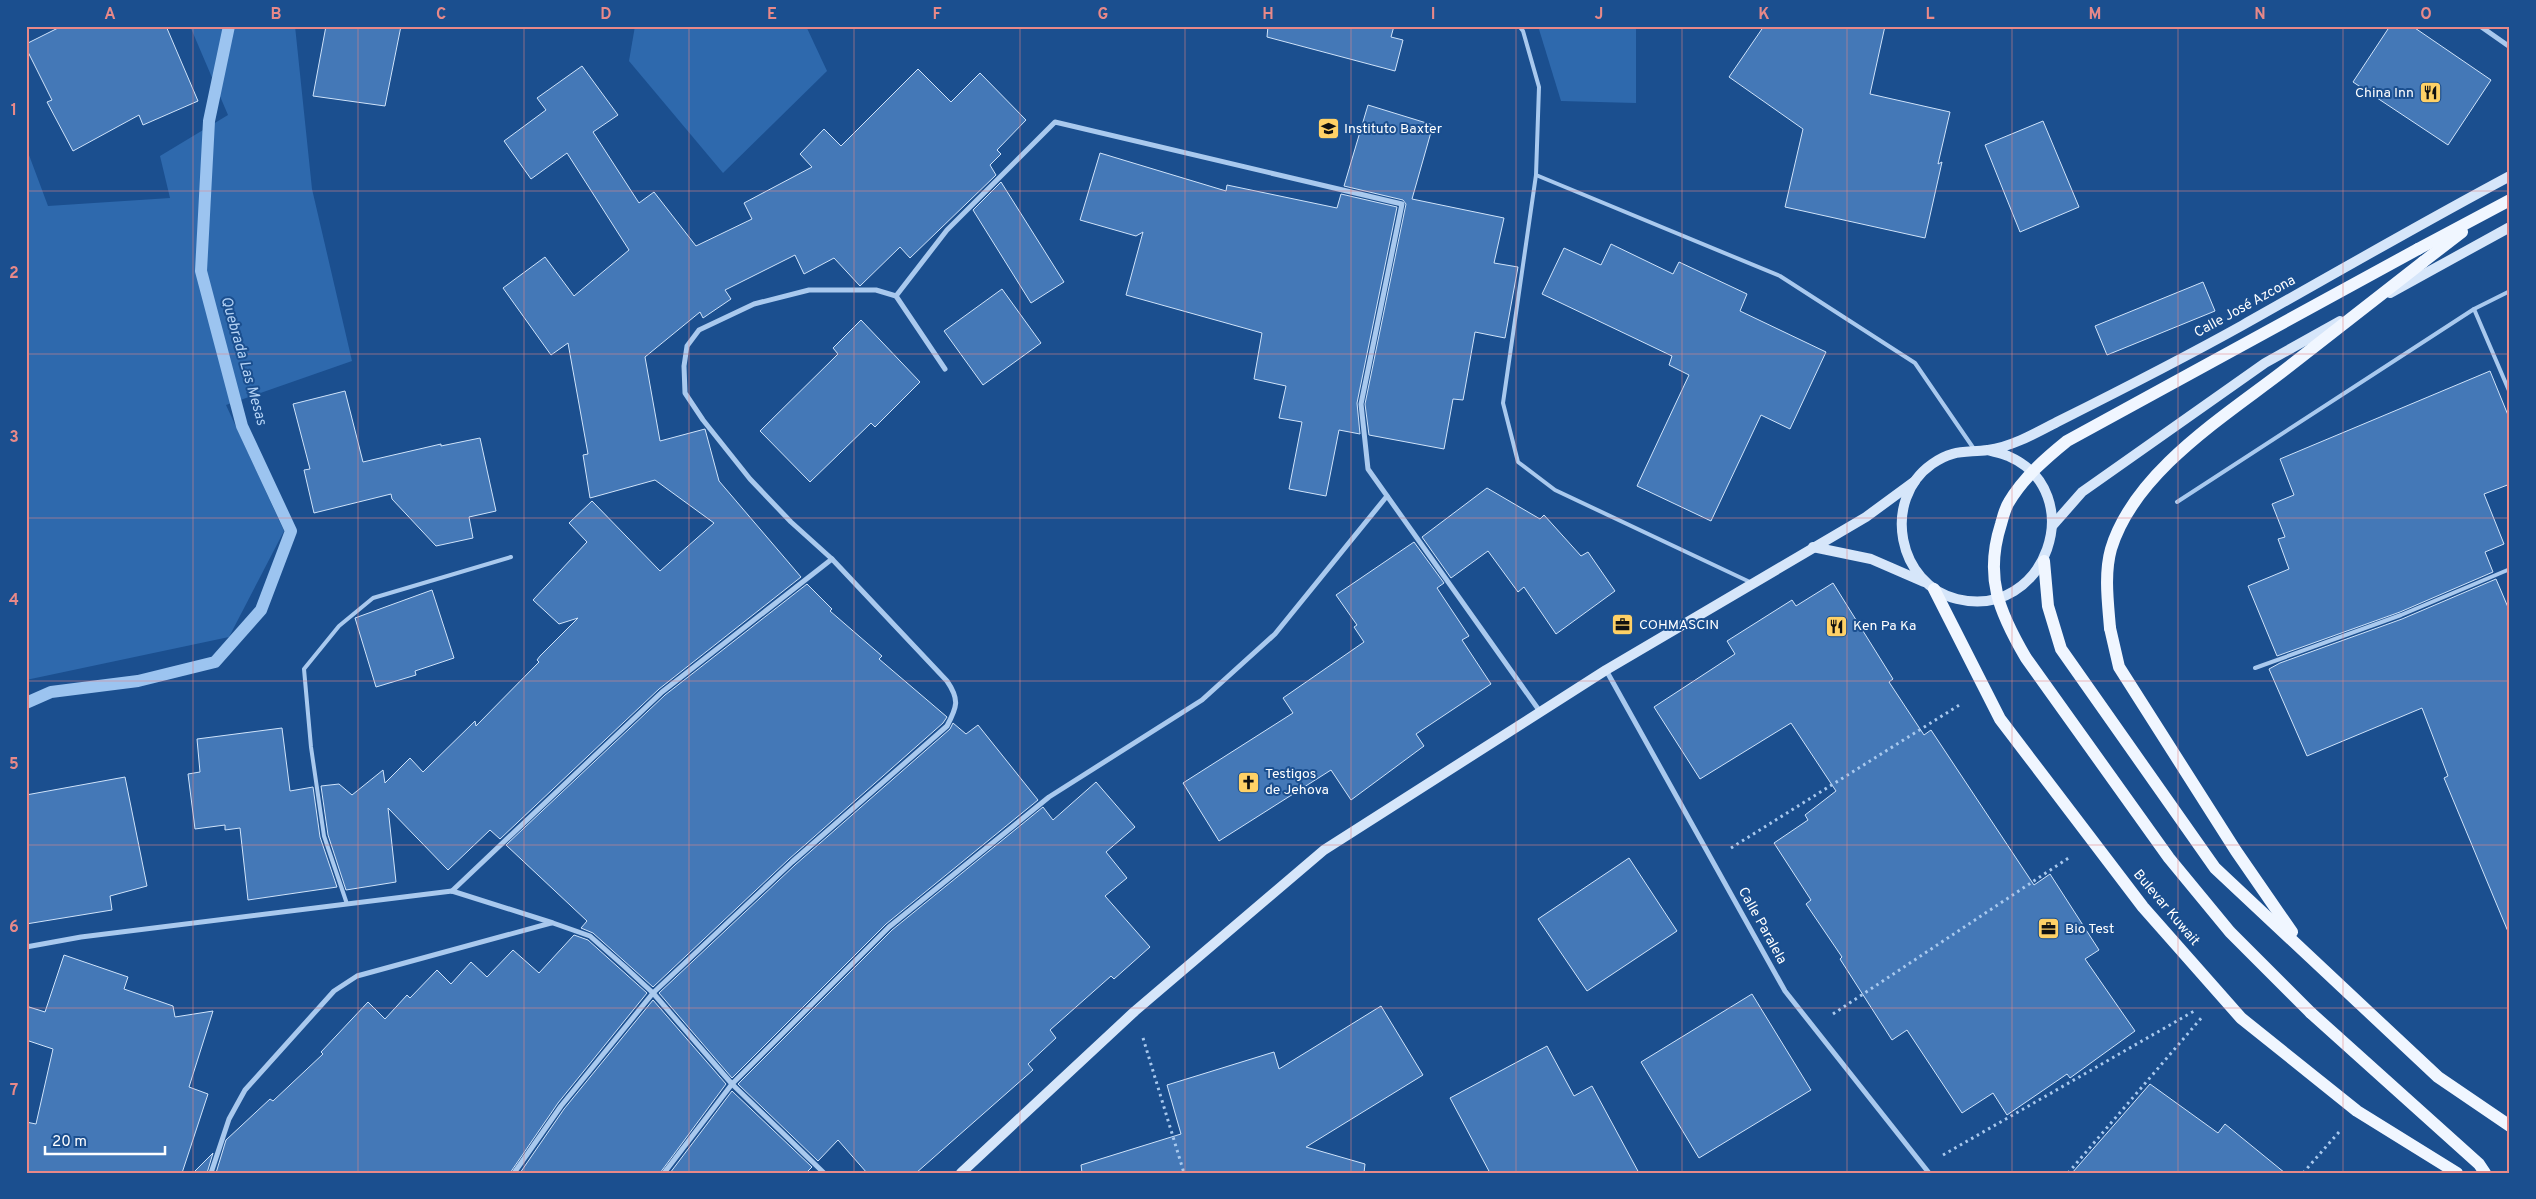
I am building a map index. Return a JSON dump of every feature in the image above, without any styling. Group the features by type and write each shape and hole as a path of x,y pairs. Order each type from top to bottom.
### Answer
{"main road":[{"name":"Calle José Azcona","path":"1988,450 2032,435 2167,366 2510,176"},
{"path":"2485,1173 2479,1164 2311,1013 2230,932 2168,858 2026,658 2006,624 1995,588 1994,557 2008,502 2042,462 2067,441 2510,200"},
{"path":"2306,952 2236,851 2119,667 2110,628 2108,572 2111,550 2120,527 2140,493 2170,462 2214,425 2494,207"},
{"path":"2053,525 2082,492 2265,363 2510,227"},
{"path":"962,1173 1135,1011 1324,850 1606,670 1813,547 1866,517 1915,481 1931,464 1951,454 1974,450 1988,450 2009,456 2026,468 2040,484 2050,504 2053,525 2050,544 2044,561 2028,582 2007,596 1982,602 1957,599 1871,559 1813,547"},
{"path":"1915,481 1903,506 1901,533 1908,560 1929,586"},
{"path":"2044,561 2048,606 2061,649 2216,868 2438,1077 2510,1126"},
{"name":"Bulevar Kuwait","path":"1929,586 2000,719 2143,907 2221,996 2241,1018 2357,1111 2457,1173"}],"street":[{"path":"2480,26 2510,46"},
{"path":"896,296 946,230 1055,122 1402,204 1360,404 1368,469 1541,713"},
{"path":"514,1173 561,1106 652,994 792,862 947,726 956,709 956,694 947,681 832,559 791,522 750,479 703,420 685,393 684,366 687,346 699,330 754,304 809,290 876,290 896,296 945,369"},
{"path":"664,1173 732,1084 889,926 1049,797 1202,700 1275,634 1387,496"},
{"path":"452,891 662,692 832,559"},
{"name":"Calle Paralela","path":"1606,670 1785,991 1929,1173"},
{"path":"26,947 81,937 452,891 590,936 652,994 732,1084 824,1173"},
{"path":"211,1173 229,1119 245,1090 334,991 357,976 553,923"}],"lane":[{"path":"1519,26 1523,31 1539,87 1536,175 1528,216 1503,404 1518,462 1555,490 1752,583"},
{"path":"1536,175 1780,276 1915,363 1974,450"},
{"path":"2177,502 2474,309 2510,291"},
{"path":"2474,309 2510,393"},
{"path":"347,904 324,836 311,747 304,668 339,626 373,598 511,557"},
{"path":"2255,668 2401,615 2510,570"}],"path":[{"path":"1712,860 1985,689"},
{"path":"1813,1027 2093,841"},
{"path":"1923,1166 2221,996"},
{"path":"2068,1173 2221,996"},
{"path":"1135,1011 1184,1173"},
{"path":"2303,1173 2357,1111"}],"shaded area":[{"path":"190,26 295,26 312,189 352,361 226,405 284,531 229,637 26,680 26,147 48,206 170,198 160,156 228,115"},
{"path":"635,26 806,26 827,71 723,173 629,61"},
{"path":"1538,26 1636,26 1636,103 1561,101"}],"building":[{"path":"62,26 166,26 198,101 143,125 139,115 73,151 47,102 52,100 26,48 26,44"},
{"path":"326,26 401,26 385,106 313,96"},
{"path":"1268,26 1394,26 1391,37 1403,40 1395,71 1267,37"},
{"path":"1764,26 1885,26 1870,94 1950,112 1938,164 1942,162 1925,238 1785,207 1803,129 1729,77"},
{"name":"China Inn","path":"2390,26 2412,26 2491,80 2448,145 2353,82"},
{"path":"582,66 618,115 593,132 639,203 654,192 696,246 752,219 744,203 812,167 800,154 824,129 841,146 918,69 951,102 980,73 1026,120 997,150 1001,154 990,165 996,175 910,258 900,247 860,286 834,258 804,274 795,255 725,290 731,299 703,318 700,312 645,357 660,441 705,429 719,481 801,577 659,689 500,839 490,830 448,870 388,808 396,882 346,890 328,835 321,786 339,784 352,795 383,770 385,783 410,758 423,772 475,721 476,726 539,662 537,660 540,656 578,618 559,624 533,600 587,542 569,523 592,501 660,571 714,523 655,480 590,498 583,455 588,454 568,343 551,355 503,288 545,257 574,296 629,250 567,153 531,179 504,141 546,110 537,98"},
{"path":"1368,105 1433,125 1412,199 1504,218 1494,263 1518,267 1505,338 1475,332 1463,400 1453,399 1444,449 1369,435 1365,404 1406,204 1403,200 1344,186"},
{"path":"2043,121 2079,207 2020,232 1985,145"},
{"path":"1100,153 1226,191 1227,185 1337,208 1341,194 1397,207 1357,403 1360,434 1339,430 1326,496 1289,489 1302,422 1279,418 1286,386 1254,379 1262,333 1126,295 1143,232 1136,236 1080,220"},
{"path":"1001,182 1064,282 1031,303 973,210"},
{"path":"1611,244 1673,274 1679,262 1747,294 1740,311 1826,352 1790,429 1761,415 1711,521 1637,486 1689,375 1669,365 1672,356 1542,294 1564,248 1601,265"},
{"path":"2203,282 2215,311 2107,355 2095,326"},
{"path":"1002,289 1041,343 983,385 944,331"},
{"path":"861,320 920,382 875,427 871,423 810,482 760,431 838,354 833,348"},
{"path":"2490,371 2510,420 2510,484 2484,494 2504,544 2485,552 2493,572 2400,612 2277,656 2248,586 2289,569 2278,539 2285,537 2272,504 2294,495 2280,459"},
{"path":"345,391 363,462 441,444 441,446 480,438 496,511 469,517 473,538 436,546 392,499 391,494 314,513 304,470 310,469 293,404"},
{"path":"1487,488 1540,519 1544,515 1581,556 1588,552 1615,591 1556,634 1524,587 1518,592 1488,551 1451,578 1422,537"},
{"path":"1414,542 1444,583 1437,588 1469,636 1462,640 1491,684 1416,734 1424,746 1351,800 1331,770 1219,841 1183,783 1293,713 1283,698 1364,642 1354,627 1357,625 1336,595"},
{"path":"2496,579 2510,612 2509,934 2444,778 2448,776 2422,708 2307,756 2269,669 2280,663 2402,619"},
{"path":"1833,583 1893,679 1889,682 1924,735 1931,730 2034,885 2050,874 2099,950 2085,959 2135,1031 2070,1078 2067,1074 2007,1115 1993,1093 1962,1113 1907,1030 1892,1040 1840,959 1842,957 1806,904 1811,900 1774,843 1808,820 1805,815 1836,791 1791,723 1700,779 1654,707 1735,654 1727,641 1792,600 1796,606"},
{"path":"807,584 832,609 830,611 882,656 879,659 947,717 943,723 789,859 653,987 593,933 581,928 587,921 506,845 665,695"},
{"path":"432,590 454,658 415,671 416,675 376,687 355,618"},
{"path":"953,723 966,734 978,725 1038,800 886,924 732,1078 659,993 795,865 950,729"},
{"path":"282,728 290,791 313,787 320,837 337,887 248,900 240,828 225,830 225,825 195,829 188,774 200,772 197,739"},
{"path":"125,777 147,886 110,896 112,910 26,924 26,795"},
{"path":"1096,782 1135,827 1106,852 1127,878 1105,896 1150,947 1114,979 1111,976 1050,1030 1056,1038 1028,1064 1033,1070 916,1173 867,1173 838,1140 818,1161 738,1084 892,930 1043,807 1053,820"},
{"path":"1629,858 1677,931 1587,991 1538,919"},
{"path":"574,935 588,940 647,993 558,1103 510,1173 216,1173 226,1140 270,1099 273,1101 323,1054 321,1052 368,1002 385,1019 407,995 410,998 437,970 451,984 471,962 487,977 513,950 539,973"},
{"path":"64,955 128,977 124,989 173,1006 175,1017 213,1011 189,1087 208,1094 182,1173 26,1173 26,1122 36,1124 53,1049 26,1040 26,1006 45,1012"},
{"path":"1752,994 1811,1090 1699,1158 1641,1062"},
{"path":"653,1000 726,1084 660,1173 520,1173 564,1109"},
{"path":"1381,1006 1423,1075 1306,1147 1365,1164 1364,1173 1082,1173 1081,1165 1181,1134 1167,1085 1274,1052 1279,1069"},
{"path":"1547,1046 1574,1096 1592,1086 1639,1173 1490,1173 1450,1098"},
{"path":"2150,1084 2218,1133 2225,1124 2285,1173 2072,1173"},
{"path":"732,1091 812,1167 806,1173 670,1173"},
{"path":"213,1153 207,1173 193,1173"}],"waterway":[{"name":"Quebrada Las Mesas","path":"26,703 51,692 138,681 215,662 261,610 291,531 242,426 201,271 209,121 229,26"}],"place":[{"name":"China Inn","path":"2430,93"},
{"name":"Instituto Baxter","path":"1328,129"},
{"name":"COHMASCIN","path":"1623,625"},
{"name":"Ken Pa Ka","path":"1837,626"},
{"name":"Testigos de Jehova","path":"1249,782"},
{"name":"Bio Test","path":"2049,929"}]}
